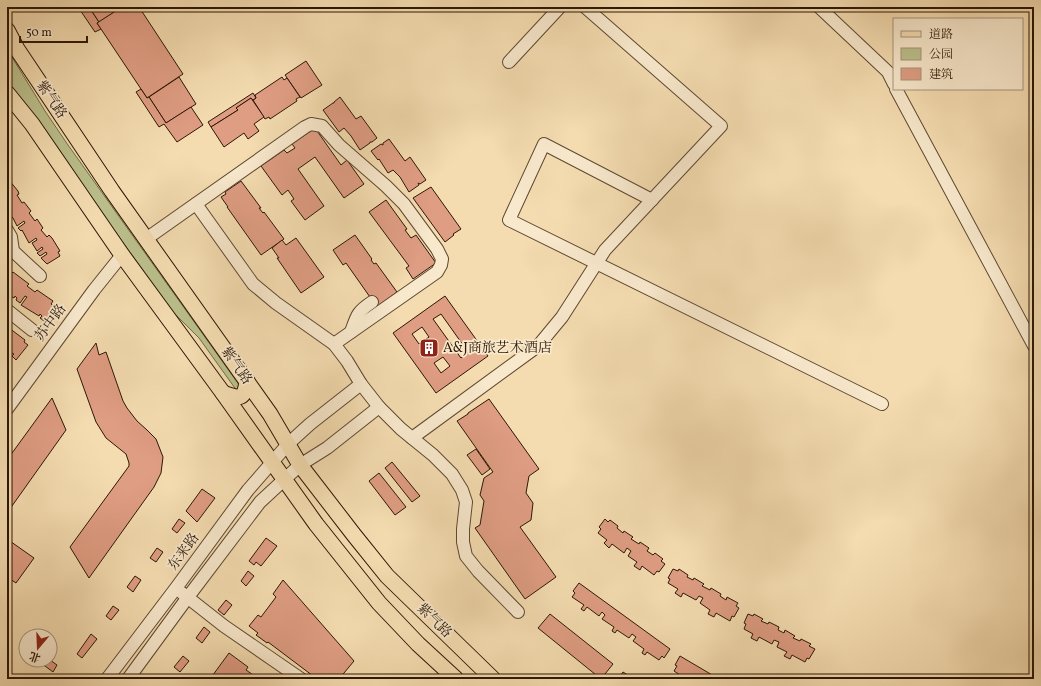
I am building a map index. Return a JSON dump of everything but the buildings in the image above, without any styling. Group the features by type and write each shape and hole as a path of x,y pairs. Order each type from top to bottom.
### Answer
{"main road":[{"name":"紫气路","path":"7,30 17,49 112,191 270,414 300,465 387,576 492,679"},
{"name":"紫气路","path":"7,93 32,124 122,255 223,393 283,480 335,549 379,603 418,644 456,679"},
{"path":"223,393 235,397 242,396 246,391 247,381"},
{"path":"335,549 336,541 339,536 346,533 354,534"}],"street":[{"path":"509,62 560,7"},
{"path":"412,438 538,346 562,317 606,250 721,126 585,7"},
{"path":"819,7 888,72 893,82"},
{"path":"897,90 1034,346"},
{"path":"146,239 305,127 311,124 322,126 339,145 386,186 404,204 437,249 442,259 441,265 437,272 334,344"},
{"path":"652,200 544,144 509,220 882,404"},
{"path":"196,204 253,284 276,303 334,344 348,361 361,384 378,407 452,474 462,490 466,502 463,529 463,542 466,556 478,571 518,612"},
{"path":"7,230 11,237 10,252 40,276"},
{"name":"苏中路","path":"7,409 94,290 122,255"},
{"path":"352,332 356,316 361,310 372,302"},
{"path":"7,310 32,330"},
{"name":"东来路","path":"107,679 248,490 288,444 310,424 361,384"},
{"name":"东来路","path":"128,679 260,502 300,465 327,448 378,407"},
{"path":"176,588 224,626 301,679"}],"green space":[{"path":"7,49 68,145 242,389 237,391 199,338 172,311 7,82"}],"place":[{"name":"A&J商旅艺术酒店","path":"429,348"}]}
